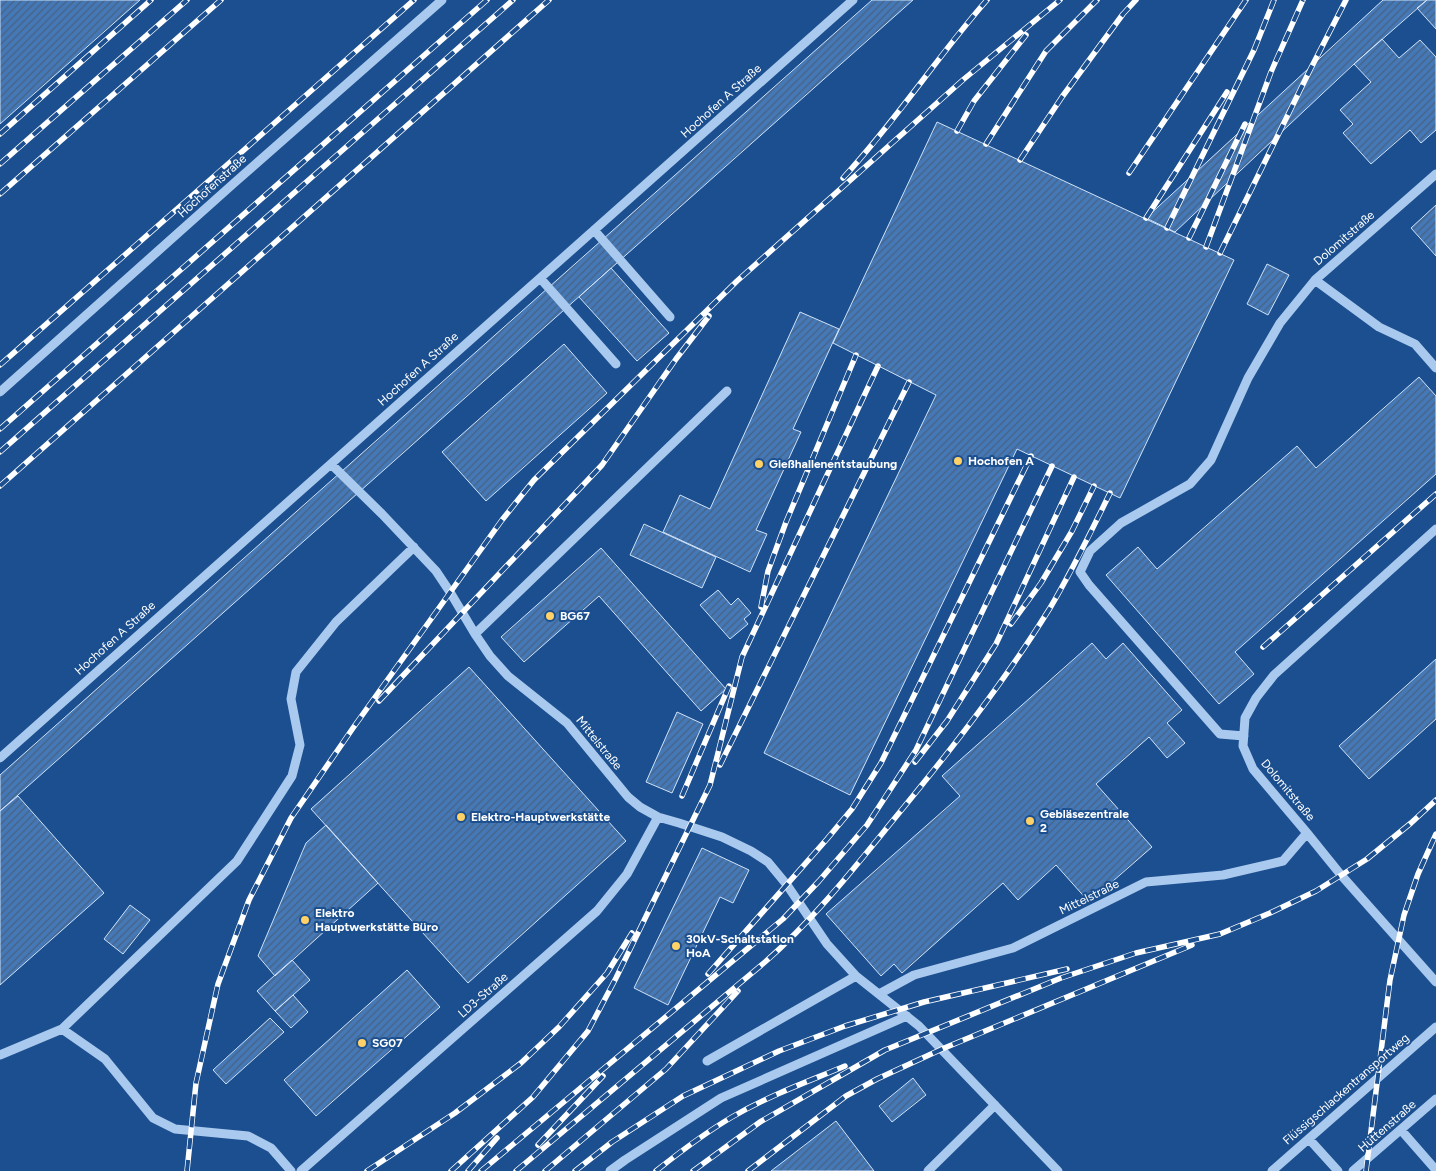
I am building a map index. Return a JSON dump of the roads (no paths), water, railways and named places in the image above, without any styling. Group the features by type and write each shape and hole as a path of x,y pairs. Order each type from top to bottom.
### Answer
{"street":[{"name":"Hochofenstraße","path":"0,392 240,177 442,0"},
{"name":"Hochofen A Straße","path":"0,758 853,0"},
{"name":"Dolomitstraße","path":"1436,174 1315,280 1379,326 1414,344 1436,368"},
{"path":"594,230 670,317"},
{"path":"540,278 616,364"},
{"path":"1244,736 1220,734 1089,585 1080,572 1090,550 1121,523 1190,484 1212,460 1248,378 1280,323 1315,280"},
{"path":"475,634 727,391"},
{"name":"Mittelstraße","path":"331,464 436,571 490,656 508,676 553,710 578,735 628,797 640,807 658,817 680,822 722,838 751,851 768,862 787,885 827,944 856,976 919,1026 1058,1171"},
{"name":"Dolomitstraße","path":"1436,530 1274,675 1256,698 1245,718 1243,746 1253,769 1341,875 1436,982"},
{"path":"0,1055 62,1029 237,861 292,776 300,745 291,699 296,672 336,622 414,547"},
{"name":"LD3-Straße","path":"301,1171 597,911 627,874 658,817"},
{"name":"Mittelstraße","path":"879,994 914,975 1013,948 1146,882 1223,875 1283,861 1307,833"},
{"path":"707,1061 856,976"},
{"path":"610,1171 721,1098 907,1016"},
{"name":"Flüssigschlackentransportweg","path":"1272,1171 1436,1026"},
{"path":"62,1029 105,1059 153,1118 175,1129 248,1136 271,1148 291,1171"},
{"name":"Hüttenstraße","path":"1354,1171 1436,1099"},
{"path":"928,1171 995,1105"},
{"path":"1401,1130 1436,1170"},
{"path":"1309,1139 1338,1171"}],"railway":[{"path":"0,134 151,0"},
{"path":"0,164 187,0"},
{"path":"0,194 221,0"},
{"path":"0,365 414,0"},
{"path":"0,429 487,0"},
{"path":"0,452 513,0"},
{"path":"0,486 549,0"},
{"path":"843,178 880,135 987,0"},
{"path":"187,1171 196,1083 218,984 249,900 291,818 502,520 534,480 737,281 964,79 1060,0"},
{"path":"986,144 1046,51 1097,0"},
{"path":"1020,160 1062,97 1123,14 1136,0"},
{"path":"1129,173 1246,0"},
{"path":"1167,228 1254,50 1274,0"},
{"path":"1206,247 1271,72 1303,0"},
{"path":"1220,253 1346,0"},
{"path":"957,131 974,101 1026,35"},
{"path":"1146,218 1227,92"},
{"path":"1189,238 1245,124"},
{"path":"379,701 602,465 676,359 709,316"},
{"path":"761,607 768,571 786,522 856,355"},
{"path":"451,1171 533,1097 588,1031 616,978 710,785 742,657 878,366"},
{"path":"720,765 909,382"},
{"path":"708,974 852,809 881,763 1031,456"},
{"path":"481,1171 783,919 819,881 867,825 916,750 1052,466"},
{"path":"915,762 947,721 996,644 1074,477"},
{"path":"1011,624 1041,583 1072,531 1094,486"},
{"path":"516,1171 765,962 799,930 830,896 974,719 1013,664 1058,594 1110,493"},
{"path":"1263,647 1436,494"},
{"path":"682,796 729,686"},
{"path":"693,1171 760,1122 885,1050 1061,978 1136,953 1220,934 1316,891 1367,859 1436,800"},
{"path":"1366,1171 1390,980 1404,915 1418,874 1436,834"},
{"path":"367,1171 455,1113 521,1063 559,1027 607,973 632,933"},
{"path":"748,1171 846,1096 877,1079 942,1049 1192,945"},
{"path":"575,1171 612,1142 683,1096 779,1051 845,1026 924,1002 1067,969"},
{"path":"545,1171 666,1069 738,991"},
{"path":"656,1171 693,1142 746,1109 845,1066"},
{"path":"538,1145 603,1076"},
{"path":"468,1171 497,1138"}],"place":[{"name":"Hochofen A","path":"958,461"},
{"name":"Gießhallenentstaubung","path":"759,464"},
{"name":"BG67","path":"550,616"},
{"name":"Elektro-Hauptwerkstätte","path":"461,817"},
{"name":"Gebläsezentrale 2","path":"1030,821"},
{"name":"Elektro Hauptwerkstätte Büro","path":"305,920"},
{"name":"30kV-Schaltstation HoA","path":"676,946"},
{"name":"SG07","path":"362,1043"}]}
